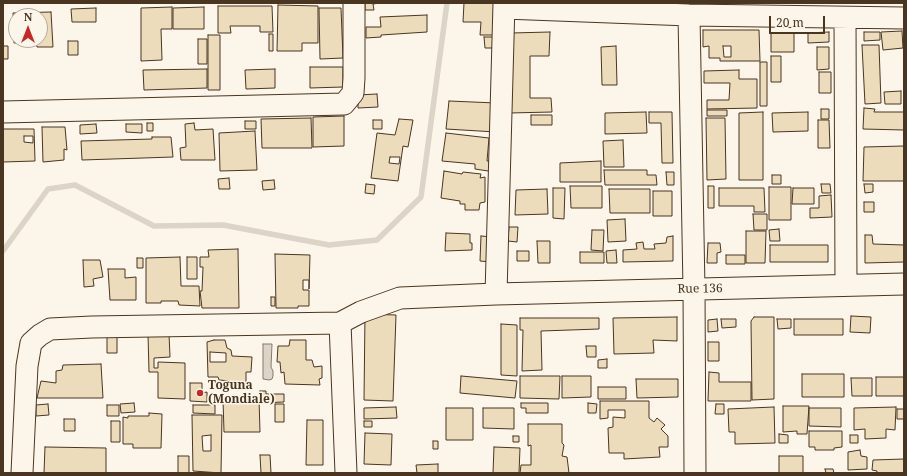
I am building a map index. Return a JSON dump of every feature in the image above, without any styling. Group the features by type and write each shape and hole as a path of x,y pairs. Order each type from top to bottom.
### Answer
{"street":[{"path":"3,112 344,104 353,93 354,3"},
{"path":"496,294 504,6 689,15 904,18"},
{"path":"689,15 694,289 695,473"},
{"path":"845,18 846,285"},
{"name":"Rue 136","path":"340,323 361,312 400,298 496,294 904,284"},
{"path":"22,473 27,366 31,343 50,329 340,323 346,473"}],"shaded area":[{"path":"263,344 272,344 271,367 273,376 272,379 269,380 263,379"}],"building":[{"path":"365,3 380,3 373,4 374,10 365,10"},
{"path":"464,3 495,3 494,35 480,35 481,22 463,22"},
{"path":"278,5 318,6 318,43 302,43 302,51 277,51"},
{"path":"218,6 272,6 273,32 260,32 260,26 230,26 231,33 218,33"},
{"path":"172,7 172,29 161,29 162,60 141,61 141,8"},
{"path":"204,7 204,29 173,29 173,8"},
{"path":"96,8 96,22 72,22 71,9"},
{"path":"319,8 341,8 343,58 320,59"},
{"path":"48,12 51,12 53,47 48,47"},
{"path":"427,15 427,32 381,35 381,37 366,38 366,27 381,27 380,17"},
{"path":"703,30 759,30 760,61 720,61 720,58 709,58 709,46 703,47","holes":["723,46 731,46 731,57 724,57"]},
{"path":"902,31 903,48 883,50 881,32"},
{"path":"550,32 549,56 530,56 530,98 551,98 552,112 509,113 511,33"},
{"path":"829,32 829,42 808,43 808,33"},
{"path":"864,32 880,32 880,40 864,41"},
{"path":"771,33 794,33 794,52 771,52"},
{"path":"269,34 273,34 273,51 269,51"},
{"path":"208,35 220,35 220,90 208,90"},
{"path":"484,37 494,37 494,48 485,48"},
{"path":"198,39 207,39 207,64 198,64"},
{"path":"68,41 78,41 78,55 68,55"},
{"path":"862,45 879,45 881,103 865,104"},
{"path":"3,46 8,46 8,59 3,59"},
{"path":"616,46 617,85 602,85 601,47"},
{"path":"817,47 829,47 829,69 817,70"},
{"path":"771,56 781,56 781,82 771,82"},
{"path":"760,62 767,62 767,106 760,106"},
{"path":"310,67 343,67 343,87 310,88"},
{"path":"207,69 207,88 144,90 143,70"},
{"path":"275,69 275,88 246,89 245,70"},
{"path":"739,70 739,79 757,79 757,108 707,109 707,100 729,100 730,83 704,83 704,71"},
{"path":"819,72 831,72 831,93 819,93"},
{"path":"901,91 901,104 885,104 884,92"},
{"path":"377,94 378,107 358,108 358,95"},
{"path":"449,101 496,103 496,132 446,129"},
{"path":"864,108 875,109 874,112 904,112 904,130 863,129"},
{"path":"821,109 829,109 829,119 821,119"},
{"path":"707,110 727,110 727,116 707,116"},
{"path":"646,112 647,133 605,134 605,113"},
{"path":"649,112 672,112 673,163 662,163 661,123 649,123"},
{"path":"763,112 763,180 739,180 739,113"},
{"path":"808,112 808,131 773,132 772,113"},
{"path":"531,115 552,115 552,125 531,125"},
{"path":"344,116 344,146 313,147 313,117"},
{"path":"311,118 312,148 262,148 261,119"},
{"path":"706,118 725,118 726,179 707,180"},
{"path":"399,119 413,120 408,147 403,146 398,181 371,178 377,133 395,135","holes":["390,157 400,157 399,164 389,163"]},
{"path":"373,120 382,120 382,129 373,129"},
{"path":"818,120 829,120 830,148 818,148"},
{"path":"245,121 256,121 256,129 245,129"},
{"path":"147,123 153,123 153,131 147,131"},
{"path":"194,123 195,130 213,129 215,160 181,160 180,148 186,147 185,124"},
{"path":"96,124 97,133 80,134 80,125"},
{"path":"126,124 142,124 142,133 126,132"},
{"path":"42,127 65,127 67,150 64,149 64,160 43,162"},
{"path":"3,129 34,129 35,161 3,162","holes":["24,136 33,136 33,143 24,142"]},
{"path":"255,131 257,170 220,171 219,133"},
{"path":"446,133 489,138 487,161 495,161 495,172 475,169 475,164 442,161"},
{"path":"152,137 171,137 173,157 82,160 81,141 152,139"},
{"path":"623,140 624,167 604,167 603,141"},
{"path":"904,146 904,181 863,181 864,147"},
{"path":"601,161 601,182 560,182 560,163"},
{"path":"604,170 647,170 647,175 656,175 657,185 605,185"},
{"path":"444,171 462,174 463,172 481,174 480,178 485,177 485,202 480,203 479,210 465,210 465,204 460,204 460,201 441,198"},
{"path":"666,172 674,172 674,185 667,185"},
{"path":"772,175 781,175 781,184 772,184"},
{"path":"229,178 230,189 219,189 218,179"},
{"path":"274,180 275,189 263,190 262,181"},
{"path":"366,184 375,185 374,194 365,193"},
{"path":"821,184 830,184 831,193 822,193"},
{"path":"864,184 873,184 873,192 865,193"},
{"path":"570,186 602,186 602,208 571,208"},
{"path":"708,186 714,186 714,208 708,208"},
{"path":"769,187 791,187 791,220 769,220"},
{"path":"553,188 565,188 564,219 553,218"},
{"path":"719,188 764,188 765,212 754,212 754,206 719,206"},
{"path":"793,188 814,188 814,204 792,204"},
{"path":"547,189 548,214 515,215 516,190"},
{"path":"609,189 650,189 650,213 610,213"},
{"path":"653,191 672,191 672,216 653,216"},
{"path":"831,195 832,217 810,218 810,208 819,208 819,196"},
{"path":"864,202 874,202 874,212 864,212"},
{"path":"753,214 767,214 767,230 754,230"},
{"path":"625,219 626,241 608,242 607,220"},
{"path":"509,227 518,227 517,242 508,241"},
{"path":"779,229 780,241 770,241 769,230"},
{"path":"592,230 604,230 603,251 591,250"},
{"path":"746,231 766,231 765,263 746,263"},
{"path":"446,233 470,234 472,250 445,251"},
{"path":"865,235 872,235 873,244 904,245 904,262 865,263"},
{"path":"481,236 493,237 491,262 480,261"},
{"path":"673,236 673,261 623,262 623,250 637,249 636,243 643,242 644,249 655,249 654,244 666,243 667,237"},
{"path":"537,241 550,241 550,263 538,263"},
{"path":"708,243 720,243 721,252 717,253 717,263 707,263"},
{"path":"770,245 828,245 828,262 770,262"},
{"path":"238,249 239,308 202,308 200,291 202,291 203,267 200,267 200,257 209,257 208,250"},
{"path":"616,250 617,263 607,263 606,251"},
{"path":"517,251 529,251 529,261 517,261"},
{"path":"580,252 604,252 604,263 580,263"},
{"path":"275,254 310,255 309,289 309,280 303,280 303,290 309,290 309,306 298,306 298,308 276,308"},
{"path":"726,255 745,255 745,264 726,264"},
{"path":"180,257 181,286 199,286 200,306 179,305 178,301 146,303 146,258"},
{"path":"187,257 197,257 197,279 187,279"},
{"path":"137,258 143,258 143,268 137,268"},
{"path":"83,260 100,260 103,277 93,279 94,286 84,287"},
{"path":"108,269 125,269 125,278 136,277 136,300 110,300"},
{"path":"271,297 275,297 275,306 271,306"},
{"path":"365,314 396,315 393,401 364,400"},
{"path":"851,316 871,317 870,333 850,332"},
{"path":"677,317 677,341 653,340 654,353 614,354 613,318"},
{"path":"754,317 774,317 774,399 752,400 751,321"},
{"path":"520,318 599,318 599,329 541,331 542,370 522,371 523,330 520,330"},
{"path":"717,319 718,331 708,332 708,320"},
{"path":"721,319 736,319 736,327 722,328"},
{"path":"777,319 791,319 791,328 778,329"},
{"path":"794,319 843,319 843,335 794,335"},
{"path":"501,324 517,325 517,376 501,375"},
{"path":"107,333 117,333 117,353 107,353"},
{"path":"148,334 169,334 170,357 154,358 154,368 158,368 158,362 185,363 185,399 158,398 158,372 149,372"},
{"path":"214,340 225,340 227,348 231,350 232,356 252,357 251,372 246,372 246,383 231,384 230,381 219,380 218,377 208,377 207,342","holes":["210,352 226,353 226,362 210,362"]},
{"path":"290,340 306,340 306,360 312,360 314,367 322,366 322,378 319,379 320,385 285,384 284,372 281,373 280,362 277,362 278,346 289,346"},
{"path":"708,342 719,342 719,361 708,361"},
{"path":"586,346 596,346 596,357 587,357"},
{"path":"607,359 607,368 598,368 598,360"},
{"path":"101,364 103,398 37,398 41,381 56,383 56,371 62,370 63,365"},
{"path":"709,372 719,373 719,382 751,382 751,401 708,401"},
{"path":"802,374 844,374 844,397 802,397"},
{"path":"461,376 517,381 515,398 460,393"},
{"path":"520,376 560,376 559,399 520,398"},
{"path":"562,376 591,376 591,397 562,398"},
{"path":"876,377 904,377 904,396 876,396"},
{"path":"851,378 872,378 872,396 852,396"},
{"path":"636,379 678,379 678,397 637,398"},
{"path":"190,383 202,383 202,393 207,392 207,402 190,401"},
{"path":"598,387 626,387 626,399 598,399"},
{"path":"260,391 266,391 266,394 284,394 284,402 260,403"},
{"path":"259,399 260,432 224,432 223,400"},
{"path":"600,401 649,401 649,418 654,422 657,418 665,425 661,429 668,436 668,447 659,447 660,457 624,459 624,453 609,453 608,428 613,427 613,417 625,418 625,410 608,410 608,418 600,419"},
{"path":"134,403 135,412 121,413 120,404"},
{"path":"521,403 548,403 548,413 526,413 526,408 521,408"},
{"path":"588,403 597,404 596,413 588,413"},
{"path":"48,404 49,415 36,416 36,405"},
{"path":"275,404 284,404 284,422 275,422"},
{"path":"716,404 724,404 724,414 715,414"},
{"path":"107,405 119,405 119,416 107,416"},
{"path":"193,405 215,405 215,414 193,413"},
{"path":"783,406 809,406 807,434 797,434 797,431 783,432"},
{"path":"396,407 397,418 364,419 364,408"},
{"path":"774,407 775,443 735,444 735,432 729,432 728,409"},
{"path":"896,407 895,430 886,429 886,438 865,439 865,429 854,430 854,408"},
{"path":"446,408 473,408 473,440 446,440"},
{"path":"483,408 514,408 514,429 483,428"},
{"path":"809,408 841,408 841,427 809,426"},
{"path":"897,409 904,409 904,419 897,419"},
{"path":"149,413 162,414 161,448 133,448 133,444 123,444 123,417 149,416"},
{"path":"192,415 222,415 221,473 193,471","holes":["211,435 211,451 203,451 202,436"]},
{"path":"64,419 75,419 75,431 64,431"},
{"path":"307,420 323,420 323,465 306,465"},
{"path":"111,421 120,421 120,442 111,442"},
{"path":"364,421 372,421 372,427 364,427"},
{"path":"528,424 562,424 562,443 564,445 562,456 567,457 569,473 520,473 521,465 531,465 531,445 528,446"},
{"path":"809,431 842,431 842,447 834,448 834,450 815,450 815,447 809,447"},
{"path":"365,433 392,434 391,465 364,464"},
{"path":"779,434 788,435 788,443 779,443"},
{"path":"850,435 858,435 858,443 850,443"},
{"path":"513,436 519,436 519,442 513,442"},
{"path":"433,441 438,441 438,449 433,449"},
{"path":"45,447 106,448 106,473 44,473"},
{"path":"494,447 520,448 519,473 493,473"},
{"path":"860,450 861,456 867,457 867,469 848,470 848,452"},
{"path":"260,455 270,455 271,473 261,473"},
{"path":"178,456 189,456 189,473 178,473"},
{"path":"779,456 803,456 803,473 779,473"},
{"path":"904,459 904,473 877,473 877,471 872,470 873,460"},
{"path":"438,464 438,473 417,473 416,465"},
{"path":"825,469 833,469 834,473 826,473"}],"waterway":[{"path":"3,251 48,189 75,185 154,226 223,225 329,245 377,240 421,197 447,3"}],"place":[{"name":"Toguna (Mondiale)","path":"200,393"}]}
